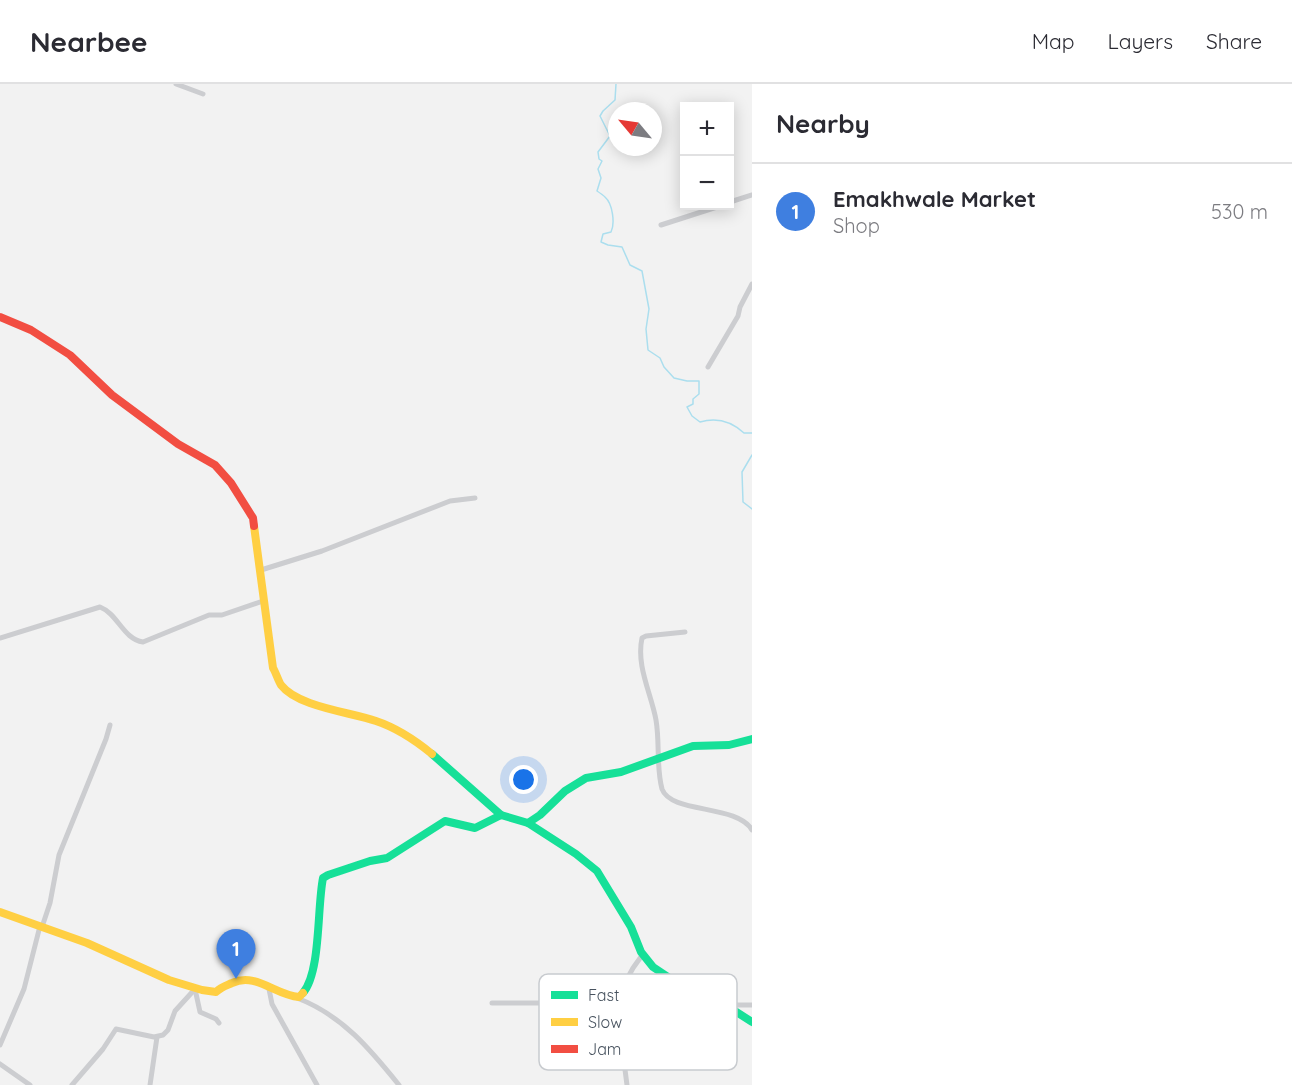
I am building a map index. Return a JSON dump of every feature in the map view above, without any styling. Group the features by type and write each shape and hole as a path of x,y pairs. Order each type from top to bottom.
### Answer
{"street":[{"path":"176,84 202,93"},
{"path":"734,200 752,195"},
{"path":"661,225 708,210"},
{"path":"708,367 738,316 752,284"},
{"path":"0,317 31,330 70,355 112,394 178,444 211,462 221,471 249,510 256,532 273,668 282,686 315,705 377,721 410,736 459,776 501,815 528,823 576,854 597,871 623,913 643,954 653,967 663,974"},
{"path":"261,570 322,550 450,501 475,498"},
{"path":"0,638 101,607 115,618 130,637 143,642 209,615 222,615 263,601"},
{"path":"686,632 646,636 642,638 641,643 644,677 656,720 660,783 667,798 744,820 752,830"},
{"path":"0,1045 24,989 50,903 59,855 110,725"},
{"path":"528,823 579,781 621,772 697,745 729,745 752,739"},
{"path":"296,998 304,992 313,967 320,923 318,906 322,878 370,861 387,858 442,822 449,821 475,828 501,815"},
{"path":"0,912 87,944 195,989 216,992 222,986 241,979 259,983 313,1005 353,1031 399,1085"},
{"path":"630,974 643,954"},
{"path":"195,989 200,1012 216,1019 219,1023"},
{"path":"72,1085 116,1029 157,1037 166,1032 175,1011 195,989"},
{"path":"269,989 272,1004 317,1085"},
{"path":"492,1003 539,1002"},
{"path":"737,1011 752,1022"},
{"path":"150,1085 157,1037"},
{"path":"0,1064 30,1085"},
{"path":"625,1070 627,1085"}],"waterway":[{"path":"616,84 615,100 600,116 610,136 598,152 599,159 602,161 598,169 601,178 597,191 608,200 613,219 611,232 603,234 601,242 622,247 630,265 642,271 649,309 646,329 648,350 660,358 664,367 674,378 699,381 699,394 693,399 693,404 687,407 692,416 700,422 724,421 744,433 752,433"},
{"path":"752,455 742,472 743,502 752,509"}],"traffic: fast":[{"path":"303,993 313,970 321,890 323,878 328,875 370,861 387,858 445,821 475,828 501,815 528,823 565,791 586,778 621,772 693,746 729,745 752,739"},
{"path":"432,754 501,815"},
{"path":"528,823 576,854 597,871 631,927 641,952 653,967 664,974"},
{"path":"737,1012 752,1022"}],"traffic: slow":[{"path":"254,526 273,668 281,685 299,699 312,704 391,727 432,754"},
{"path":"0,912 87,943 169,980 202,990 216,992 232,983 249,980 290,995 299,997 303,993"}],"traffic: jam":[{"path":"0,317 31,330 70,355 112,395 178,444 215,465 231,483 253,518 254,526"}],"place":[{"name":"Emakhwale Market","path":"236,979"}]}
